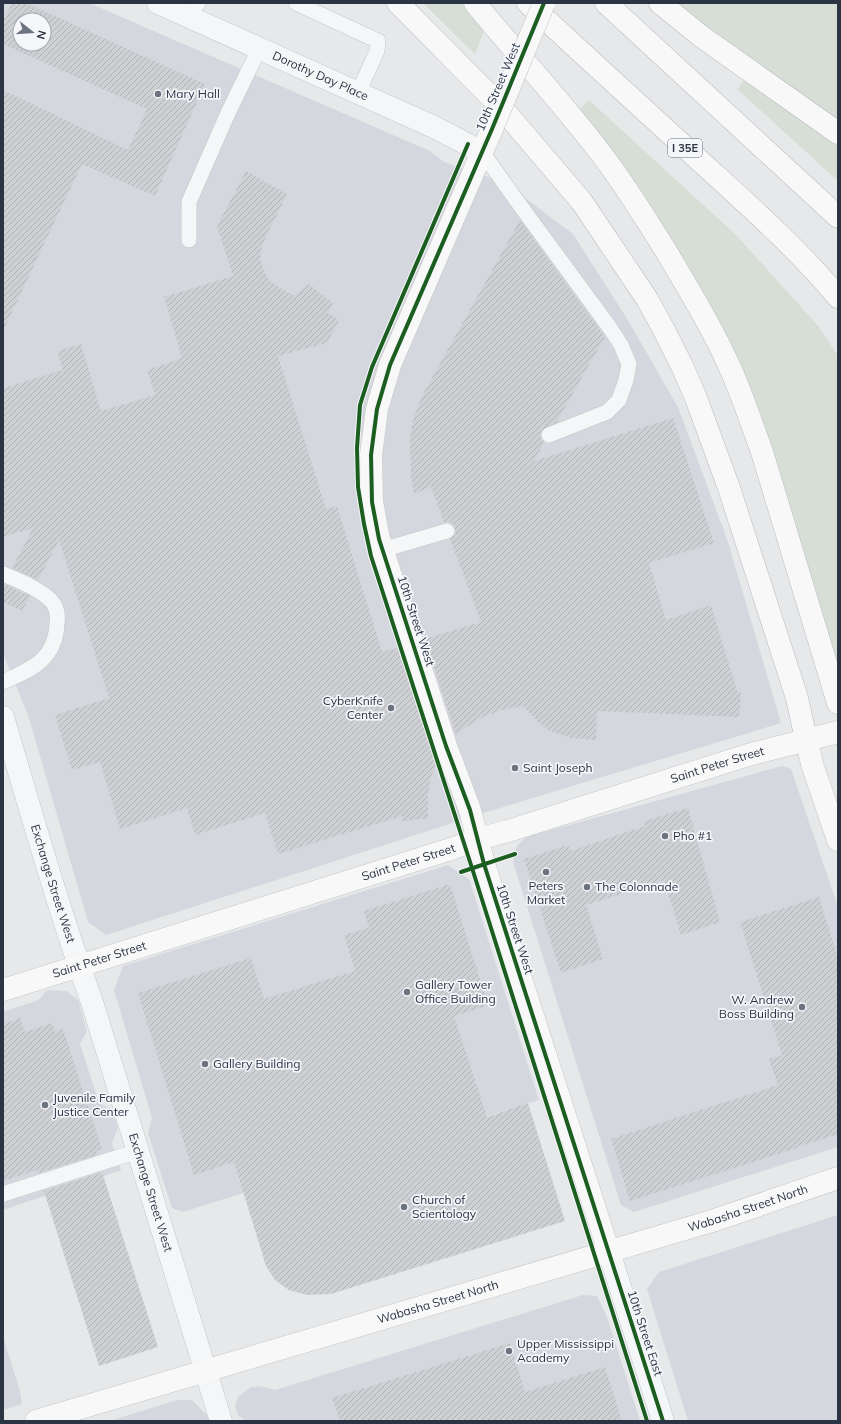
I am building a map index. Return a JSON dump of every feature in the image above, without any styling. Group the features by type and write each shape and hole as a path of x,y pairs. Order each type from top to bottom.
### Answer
{"main road":[{"path":"398,3 502,108 582,202 647,299 664,330 696,398 729,488 797,698 813,767 838,840"},
{"path":"475,3 608,162 654,232 716,339 743,399 762,452 838,703"},
{"name":"I 35E","path":"528,3 752,207 797,252 838,297"},
{"name":"10th Street West","path":"544,3 492,129 390,365 377,409 371,456 372,494 382,550 446,746 470,810 486,872 609,1252"},
{"path":"606,3 838,217"},
{"path":"660,3 702,37 838,133"},
{"name":"Saint Peter Street","path":"3,990 748,755 836,732"},
{"name":"Wabasha Street North","path":"36,1421 712,1221 838,1178"}],"street":[{"name":"Dorothy Day Place","path":"158,3 194,10 259,49 434,127 482,152"},
{"name":"Exchange Street West","path":"3,717 36,830 79,967 92,1002 221,1421"},
{"name":"10th Street East","path":"609,1252 663,1421"}],"lane":[{"path":"296,3 378,41 377,51 358,93"},
{"path":"189,240 189,202 225,120 259,49"},
{"path":"482,152 524,212 610,328 621,344 629,364 626,380 619,400 607,412 549,435"},
{"path":"382,550 448,531"},
{"path":"3,574 45,595 54,604 58,618 54,640 50,650 43,660 28,670 3,682"},
{"path":"3,1194 138,1151"}],"shaded area":[{"path":"3,3 89,3 430,151 444,162 504,182 573,234 626,317 678,407 728,542 781,723 480,814 106,935 88,922 29,718 3,653"},
{"path":"423,3 462,3 485,29 475,54"},
{"path":"673,3 838,3 838,120"},
{"path":"745,79 838,146 838,181 737,89"},
{"path":"589,100 736,235 819,327 838,356 838,667 769,453 578,111"},
{"path":"782,766 791,769 838,907 838,1147 634,1212 621,1205 513,862 517,846 526,837"},
{"path":"448,865 469,879 539,1100 183,1212 172,1208 148,1133 152,1118 114,990 123,966"},
{"name":"Juvenile Family Justice Center","path":"46,991 66,991 78,1000 87,1031 80,1044 99,1103 112,1110 118,1128 112,1143 121,1170 3,1210 3,1012 39,1000"},
{"path":"838,1215 838,1421 688,1421 647,1289 659,1272"},
{"name":"Upper Mississippi Academy","path":"583,1295 597,1296 607,1317 640,1421 246,1421 238,1415 235,1406 238,1397 251,1387 259,1386 275,1390"},
{"path":"3,1337 20,1391 22,1404 3,1410"},
{"path":"177,1400 192,1400 207,1415 209,1421 110,1421"}],"building":[{"path":"12,3 26,3 46,12 12,12 12,48 3,44 3,22"},
{"path":"52,15 205,84 155,196 82,164 3,331 3,90 128,150 147,109 21,52 52,52"},
{"path":"246,171 287,194 262,245 260,260 266,275 270,281 294,296 308,284 333,303 328,313 339,320 327,343 278,356 326,509 337,506 382,652 401,647 438,760 431,777 428,796 428,818 402,821 402,816 278,854 265,813 195,835 187,808 120,829 100,762 72,770 55,715 109,698 59,540 38,580 12,568 33,528 3,537 3,388 63,370 57,351 81,344 101,411 155,395 147,370 182,358 164,297 233,276 217,226"},
{"path":"520,220 605,337 556,423 542,430 540,433 544,443 534,461 673,418 714,543 649,563 666,620 711,605 737,691 741,691 739,717 597,711 596,740 571,738 550,731 540,724 523,706 502,710 481,718 456,735 425,639 481,622 450,539 456,534 453,524 450,522 444,522 431,487 414,494 411,477 410,437 414,416 422,396"},
{"path":"3,584 30,596 22,611 3,602"},
{"name":"The Colonnade","path":"688,808 720,922 681,935 664,880 586,905 603,959 561,973 524,859 568,845 570,851 645,826 644,821"},
{"path":"450,884 488,1005 454,1016 487,1117 528,1103 565,1221 331,1294 307,1295 289,1290 275,1280 266,1266 234,1162 194,1175 138,993 251,958 264,999 355,971 344,935 369,928 364,911"},
{"path":"819,897 838,958 838,1134 630,1201 611,1139 778,1085 769,1059 782,1055 740,922"},
{"name":"Juvenile Family Justice Center","path":"20,1018 25,1032 52,1023 55,1032 63,1029 102,1149 96,1151 97,1155 38,1173 37,1170 3,1181 3,1024"},
{"path":"102,1172 158,1347 99,1366 44,1191"},
{"path":"510,1343 525,1392 605,1367 622,1421 340,1421 332,1398"}],"cycle path":[{"path":"544,3 492,129 390,365 377,409 371,455 372,502 379,539 446,746 470,810 484,864 663,1421"},
{"path":"468,144 372,367 360,405 357,448 358,487 371,556 472,868 647,1421"},
{"path":"461,872 515,854"}],"place":[{"name":"Mary Hall","path":"158,94"},
{"name":"CyberKnife Center","path":"391,708"},
{"name":"Saint Joseph","path":"515,768"},
{"name":"Pho #1","path":"665,836"},
{"name":"Peters Market","path":"546,872"},
{"name":"The Colonnade","path":"587,887"},
{"name":"Gallery Tower Office Building","path":"407,992"},
{"name":"W. Andrew Boss Building","path":"802,1007"},
{"name":"Gallery Building","path":"205,1064"},
{"name":"Juvenile Family Justice Center","path":"45,1105"},
{"name":"Church of Scientology","path":"404,1207"},
{"name":"Upper Mississippi Academy","path":"509,1351"}]}
